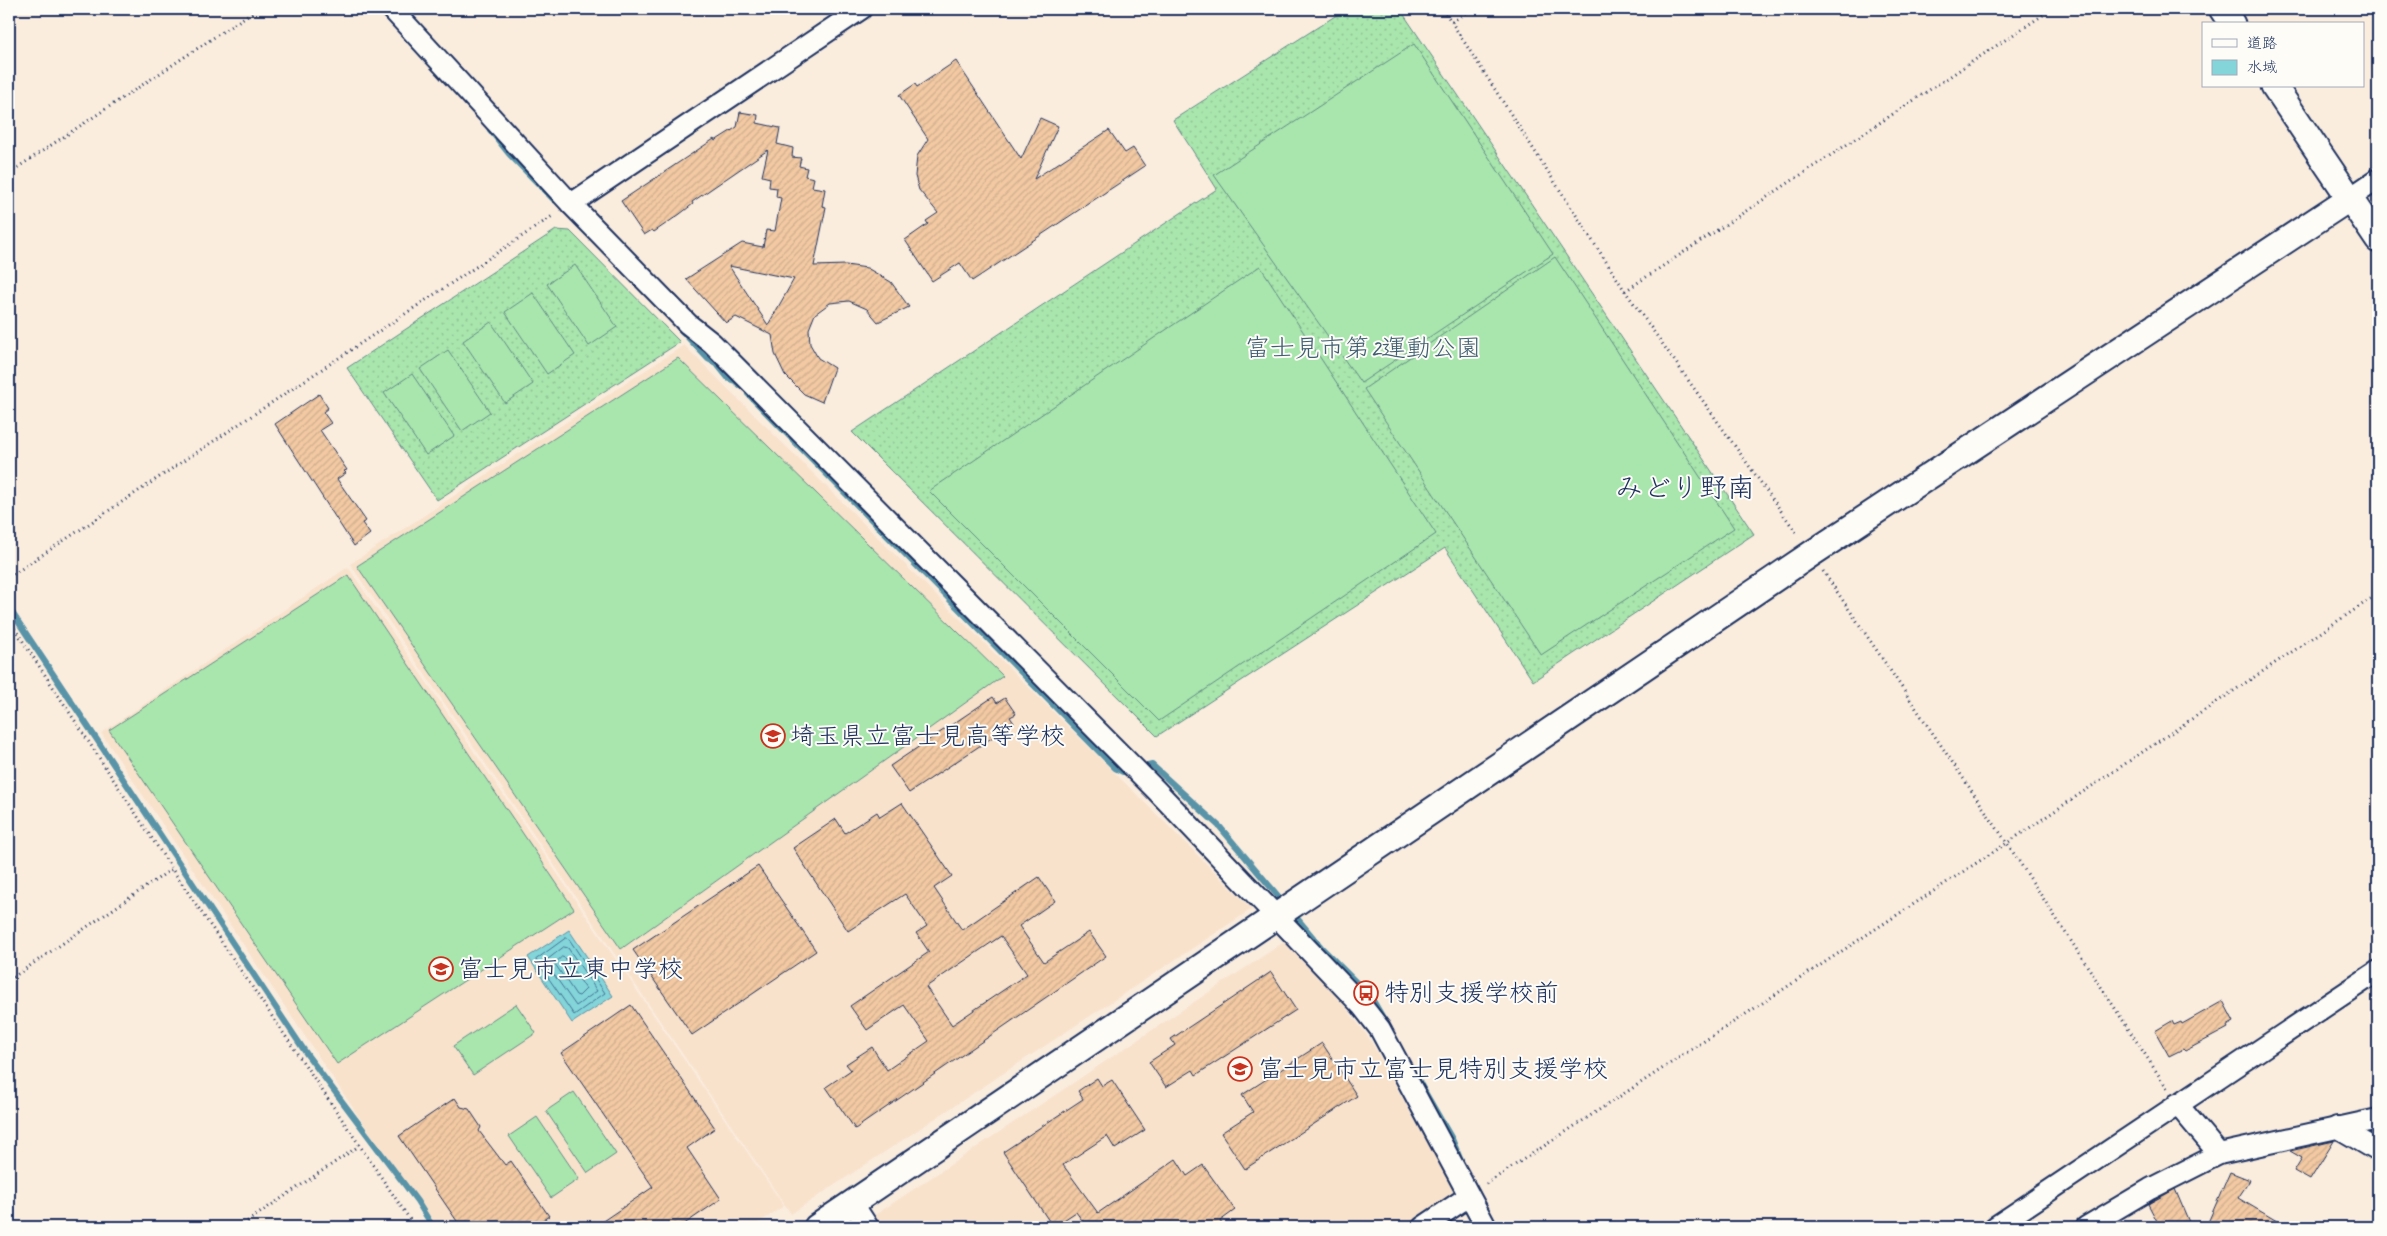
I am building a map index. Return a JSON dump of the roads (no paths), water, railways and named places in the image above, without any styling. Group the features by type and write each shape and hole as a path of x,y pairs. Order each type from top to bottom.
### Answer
{"street":[{"path":"392,9 571,204 688,324 712,343 1156,790 1362,1006 1380,1029 1486,1227"},
{"path":"571,204 860,9"},
{"path":"2222,9 2231,22"},
{"path":"2275,88 2378,240"},
{"path":"817,1227 1811,554 2378,178"},
{"path":"1995,1227 2378,971"},
{"path":"2177,1104 2219,1154"},
{"path":"2086,1227 2150,1189 2219,1154 2378,1119"},
{"path":"2337,1127 2378,1151"},
{"path":"1423,1227 1469,1196"},
{"path":"852,1204 868,1227"}],"water":[{"path":"569,930 613,996 572,1023 528,957"}],"waterway":[{"path":"490,130 509,154 554,200"},
{"path":"678,327 708,359 716,363 729,379 741,386"},
{"path":"748,394 1115,768 1123,772 1152,765 1220,827 1284,903"},
{"path":"9,608 308,1056 417,1201 433,1227"},
{"path":"1291,911 1321,947 1371,997 1386,1023"},
{"path":"1414,1073 1452,1139 1461,1161"}],"place":[{"name":"埼玉県立富士見高等学校","path":"773,736"},
{"name":"富士見市立東中学校","path":"441,969"},
{"name":"特別支援学校前","path":"1366,993"},
{"name":"富士見市立富士見特別支援学校","path":"1240,1069"}],"district":[{"name":"みどり野南","path":"1685,487"}],"park label":[{"name":"富士見市第2運動公園","path":"1363,348"}]}
